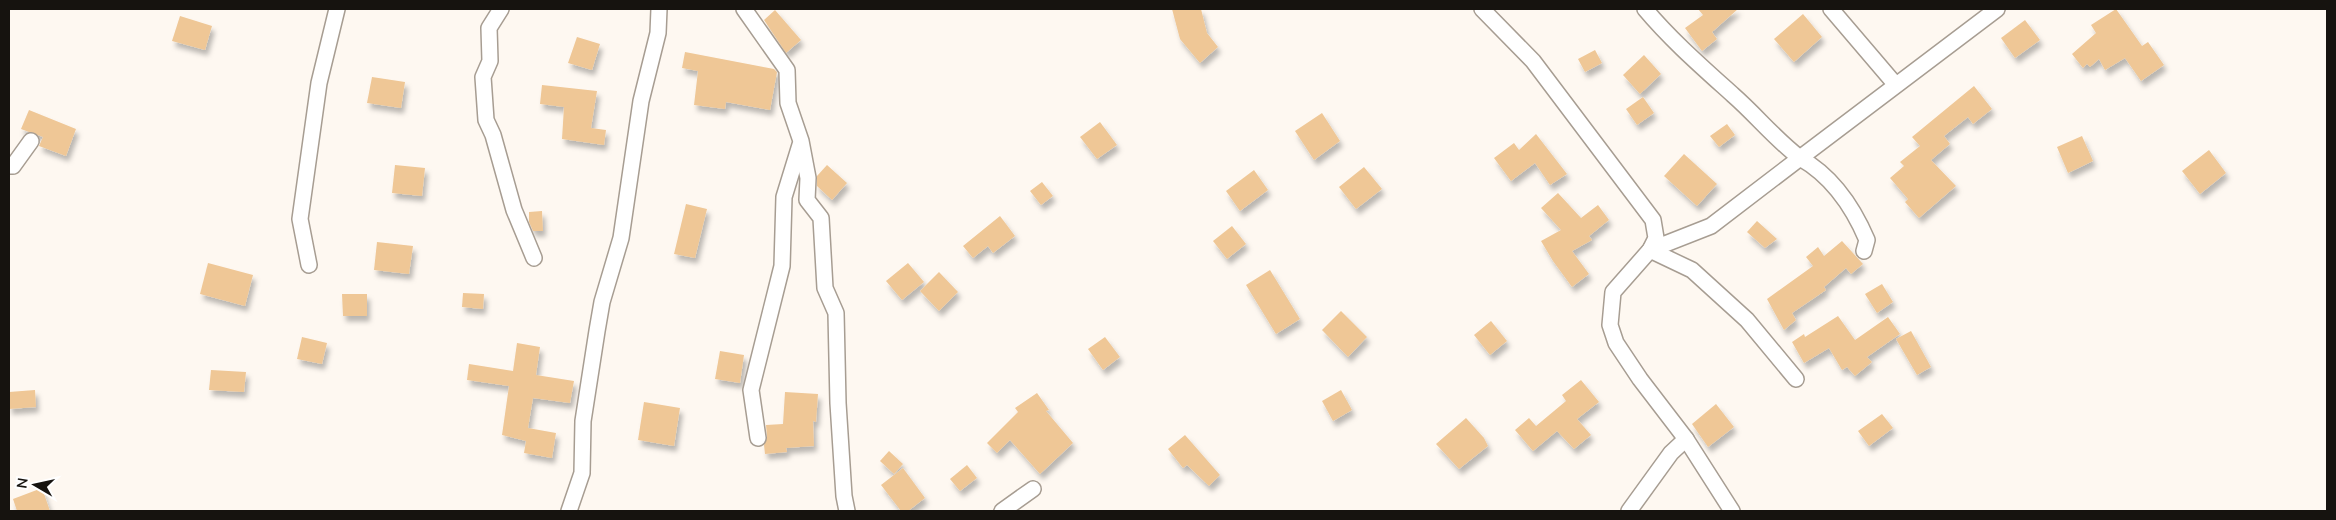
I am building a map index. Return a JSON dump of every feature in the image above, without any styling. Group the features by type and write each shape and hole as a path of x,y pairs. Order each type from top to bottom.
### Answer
{"street":[{"path":"308,264 300,219 319,83 336,9"},
{"path":"501,9 489,28 490,61 483,76 486,120 493,135 514,210 534,258"},
{"path":"569,511 582,473 582,421 595,340 602,302 621,238 641,101 658,33 659,9"},
{"path":"744,9 787,70 788,103 801,141 808,178 807,200 821,218 825,288 836,313 838,403 844,496 847,511"},
{"path":"1482,9 1534,61 1565,105 1596,142 1626,186 1642,203 1655,227 1656,238 1650,250 1613,292 1610,325 1616,343 1640,380 1686,440 1732,511"},
{"path":"1645,9 1678,44 1734,95 1781,144 1817,168 1830,180 1846,203 1867,240 1864,251"},
{"path":"1831,9 1895,84"},
{"path":"1650,250 1711,226 1895,84 1998,9"},
{"path":"9,166 13,166 31,141"},
{"path":"758,438 751,390 782,266 784,197 801,141"},
{"path":"1650,250 1692,270 1746,320 1796,379"},
{"path":"1629,511 1671,453 1686,440"},
{"path":"1002,511 1033,489"}],"building":[{"path":"1172,9 1201,9 1207,33 1218,47 1200,63 1180,39"},
{"path":"1698,9 1738,9 1712,32 1717,39 1702,51 1685,28 1703,15"},
{"path":"2116,9 2142,46 2148,42 2164,65 2141,81 2125,58 2105,70 2099,59 2090,67 2087,64 2083,68 2072,54 2096,33 2091,25"},
{"path":"775,10 801,40 786,53 764,20"},
{"path":"1803,14 1822,37 1794,62 1774,39"},
{"path":"180,16 212,26 205,50 172,41"},
{"path":"2025,20 2040,40 2015,58 2001,38"},
{"path":"577,37 600,44 592,70 568,63"},
{"path":"1595,50 1602,63 1585,72 1578,59"},
{"path":"685,52 774,69 777,72 770,110 726,102 725,109 694,105 698,71 682,68"},
{"path":"1644,55 1661,74 1640,94 1623,75"},
{"path":"372,77 405,82 401,108 367,103"},
{"path":"542,85 597,91 591,128 606,130 604,145 562,139 564,107 540,104"},
{"path":"1974,86 1992,109 1973,124 1968,117 1944,136 1950,144 1931,160 1956,186 1919,218 1905,202 1908,199 1890,178 1904,166 1900,162 1920,146 1912,137"},
{"path":"1643,97 1654,113 1637,125 1626,109"},
{"path":"29,110 76,129 66,156 39,146 43,137 21,129"},
{"path":"1322,113 1340,141 1314,160 1295,131"},
{"path":"1100,122 1117,145 1097,159 1080,137"},
{"path":"1727,124 1735,135 1719,147 1710,136"},
{"path":"1536,134 1567,174 1550,185 1535,163 1511,181 1494,158 1514,143 1519,150"},
{"path":"2082,136 2093,161 2068,173 2057,147"},
{"path":"2209,150 2226,173 2200,194 2182,171"},
{"path":"1684,154 1717,184 1697,206 1664,176"},
{"path":"395,165 425,168 422,196 392,193"},
{"path":"827,165 847,183 832,200 817,186 817,176"},
{"path":"1364,167 1382,189 1356,209 1339,187"},
{"path":"1254,170 1268,190 1240,211 1226,191"},
{"path":"1042,182 1053,196 1041,205 1030,191"},
{"path":"1558,193 1581,218 1598,205 1609,220 1589,236 1592,240 1572,251 1589,274 1572,287 1541,241 1561,230 1541,208"},
{"path":"686,204 707,209 695,258 674,254"},
{"path":"542,211 543,231 533,231 529,222 529,212"},
{"path":"1000,216 1015,236 993,253 988,246 973,258 963,246"},
{"path":"1757,221 1777,239 1765,248 1747,232"},
{"path":"1232,226 1246,244 1227,259 1213,241"},
{"path":"1842,241 1863,264 1851,274 1846,268 1824,287 1826,290 1792,313 1796,320 1784,330 1767,299 1813,266 1806,257 1818,247 1824,256"},
{"path":"377,242 413,246 409,274 374,270"},
{"path":"208,263 253,275 245,306 200,294"},
{"path":"908,263 924,282 902,300 886,281"},
{"path":"1270,270 1300,319 1276,334 1246,285"},
{"path":"939,272 958,292 939,311 920,291"},
{"path":"1882,284 1893,302 1877,313 1865,294"},
{"path":"463,293 484,294 483,309 462,307"},
{"path":"342,294 367,294 367,316 343,316"},
{"path":"1341,311 1367,337 1348,357 1322,330"},
{"path":"1838,316 1855,340 1888,317 1900,334 1867,357 1872,362 1855,376 1847,367 1842,370 1829,348 1804,363 1792,342 1804,334 1805,337"},
{"path":"1491,321 1507,341 1490,355 1474,335"},
{"path":"1911,331 1931,367 1917,375 1896,339"},
{"path":"302,337 327,343 322,364 297,359"},
{"path":"1105,337 1120,357 1103,370 1088,349"},
{"path":"517,343 540,347 536,375 574,381 570,403 533,398 528,428 556,433 552,458 524,453 526,441 502,435 509,386 467,380 469,364 513,371"},
{"path":"720,351 744,355 740,383 715,379"},
{"path":"211,370 246,372 244,392 209,390"},
{"path":"1581,380 1599,402 1577,419 1591,435 1574,449 1557,431 1533,451 1515,430 1529,418 1536,426 1566,401 1562,395"},
{"path":"35,390 36,407 9,409 9,392"},
{"path":"1341,390 1352,410 1333,421 1322,401"},
{"path":"785,392 818,394 816,422 813,421 814,446 786,448 787,452 765,454 766,425 783,424"},
{"path":"1037,393 1049,410 1046,411 1073,443 1040,474 1010,440 997,453 987,443 1018,412 1015,408"},
{"path":"644,402 680,408 674,446 638,440"},
{"path":"1716,404 1734,427 1708,447 1692,424"},
{"path":"1882,414 1893,428 1869,446 1858,431"},
{"path":"1466,418 1484,438 1488,446 1459,469 1436,444"},
{"path":"1185,435 1220,475 1209,486 1187,465 1183,468 1168,449"},
{"path":"889,451 903,464 894,474 880,461"},
{"path":"967,465 977,478 960,491 950,479"},
{"path":"903,468 925,498 908,511 901,511 881,485"},
{"path":"42,488 50,511 17,511 13,499"}]}
